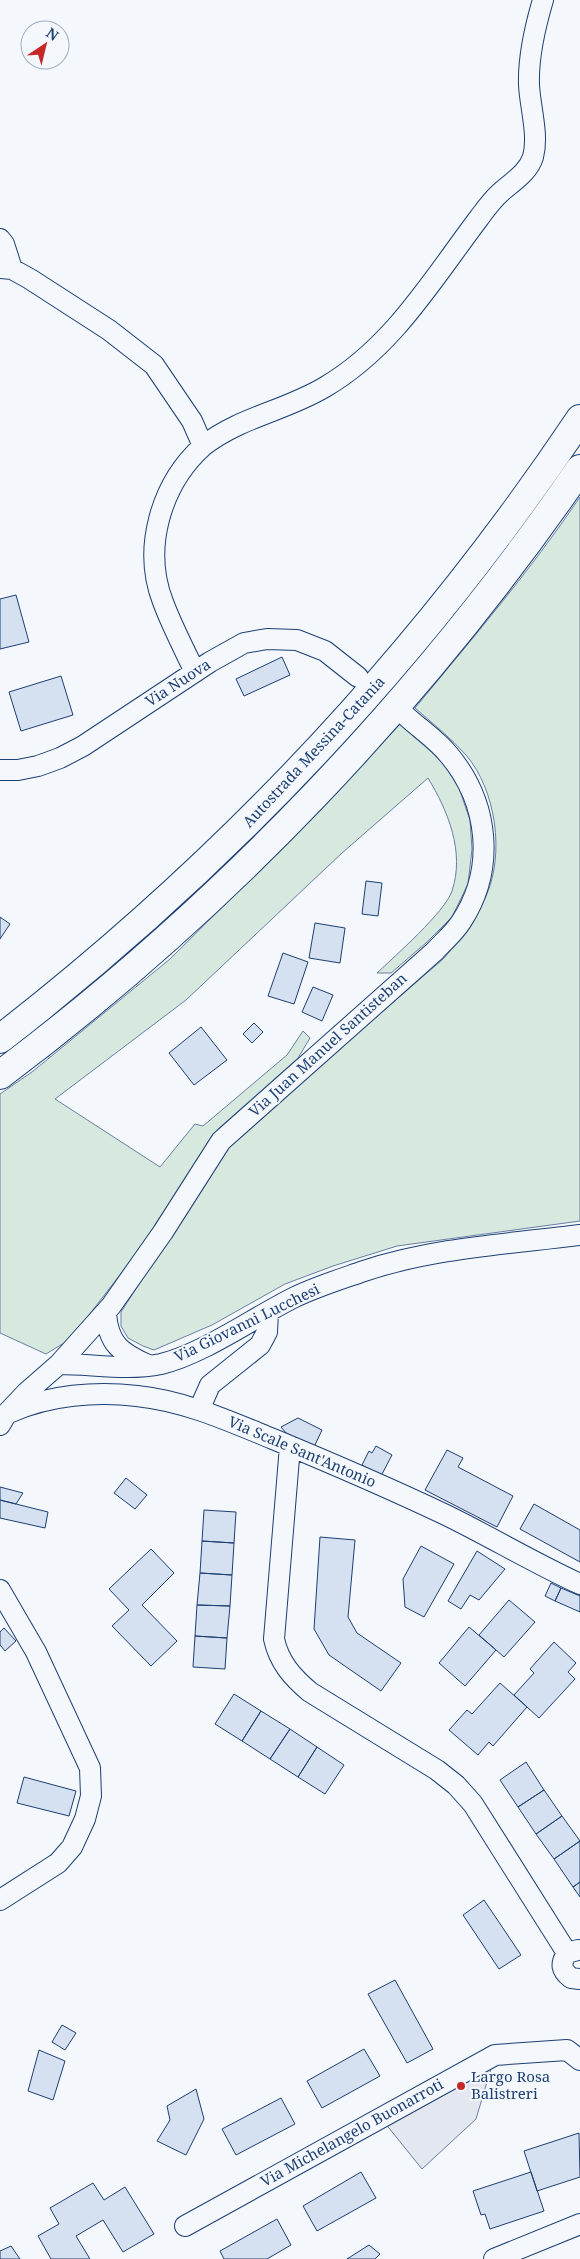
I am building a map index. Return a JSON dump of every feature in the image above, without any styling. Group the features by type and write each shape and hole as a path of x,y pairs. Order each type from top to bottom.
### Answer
{"highway":[{"name":"Autostrada Messina-Catania","path":"0,1039 61,992 135,928 232,838 322,746 396,664 441,608 526,497 580,419"},
{"name":"Autostrada Messina-Catania","path":"0,1075 140,962 252,858 312,797 377,728 446,647 545,520 580,469"}],"street":[{"path":"195,672 162,601 154,567 157,526 167,496 176,477 187,460 217,435 244,421 285,406 324,388 366,358 415,306 479,217 499,194 520,177 533,157 534,137 529,84 535,27 544,0"},
{"path":"0,239 4,244 6,269 109,330 154,365 192,422 203,446"},
{"name":"Via Nuova","path":"0,770 18,770 38,766 60,758 83,746 195,672 244,643 267,639 297,640 325,651 358,677"},
{"name":"Via Juan Manuel Santisteban","path":"4,1419 27,1392 59,1364 106,1313 163,1232 221,1141 435,951 460,923 470,906 477,889 482,868 484,851 482,817 470,785 448,754 406,716"},
{"name":"Via Giovanni Lucchesi","path":"59,1364 125,1367 161,1364 193,1352 295,1297 365,1271 410,1258 444,1251 580,1235"},
{"path":"199,1410 210,1385 260,1344 267,1332 268,1312"},
{"path":"106,1313 107,1328 112,1342 128,1356 148,1365"},
{"path":"27,1392 46,1400"},
{"name":"Via Scale Sant'Antonio","path":"4,1419 28,1404 96,1394 137,1396 177,1403 290,1446 447,1516 543,1567 580,1584"},
{"path":"290,1446 274,1639 276,1652 294,1678 310,1692 437,1770 456,1785 473,1804 574,1952 562,1962 563,1972 571,1978 580,1979"},
{"path":"0,1590 36,1652 90,1768 91,1796 85,1819 72,1847 58,1863 0,1900"},
{"name":"Via Michelangelo Buonarroti","path":"185,2226 494,2055 567,2050 580,2060"},
{"path":"494,2259 580,2224"}],"shaded area":[{"path":"580,497 580,1221 397,1246 333,1266 285,1284 212,1325 154,1350 143,1346 128,1338 121,1326 121,1312 224,1152 267,1112 443,959 467,930 482,905 492,879 495,861 496,842 491,804 476,769 466,755 415,708 521,578"},
{"path":"401,723 441,759 459,788 470,820 472,849 468,884 452,917 427,942 391,973 377,973 440,910 448,900 456,876 455,847 448,818 428,778 342,853 186,1000 55,1099 160,1167 195,1124 203,1126 287,1055 303,1031 310,1038 298,1058 218,1129 136,1254 82,1324 64,1343 46,1354 0,1333 0,1094 32,1072 170,959 299,831"},
{"name":"Largo Rosa Balistreri","path":"495,2055 476,2119 422,2169 380,2117"}],"building":[{"path":"16,595 29,642 0,649 0,599"},
{"path":"282,657 290,675 244,696 236,679"},
{"path":"61,676 73,715 21,731 9,692"},
{"path":"366,881 382,883 378,916 362,914"},
{"path":"0,917 10,924 0,939"},
{"path":"315,923 345,928 340,963 309,958"},
{"path":"283,953 308,962 294,1004 268,996"},
{"path":"313,987 333,995 322,1021 302,1012"},
{"path":"254,1023 263,1032 252,1043 243,1034"},
{"path":"201,1027 227,1060 194,1085 169,1053"},
{"path":"298,1418 322,1430 314,1447 286,1433 281,1427"},
{"path":"376,1446 392,1455 381,1476 362,1465 369,1451 372,1453"},
{"path":"447,1450 463,1458 458,1467 513,1496 497,1527 425,1490"},
{"path":"126,1478 147,1495 135,1509 114,1493"},
{"path":"0,1487 23,1493 16,1504 0,1500"},
{"path":"0,1500 48,1512 45,1528 0,1518"},
{"path":"534,1504 580,1530 580,1562 520,1529"},
{"path":"204,1510 236,1512 234,1543 202,1541"},
{"path":"320,1537 355,1540 348,1617 357,1633 401,1663 381,1691 329,1655 314,1629"},
{"path":"202,1541 234,1543 232,1575 200,1573"},
{"path":"421,1546 454,1564 424,1617 405,1607 403,1579"},
{"path":"151,1549 174,1573 142,1605 177,1641 151,1666 112,1626 129,1610 109,1589"},
{"path":"477,1551 505,1569 479,1600 470,1595 461,1609 448,1601"},
{"path":"200,1573 232,1575 230,1606 197,1605"},
{"path":"551,1583 561,1588 555,1601 545,1596"},
{"path":"561,1588 580,1596 580,1612 555,1601"},
{"path":"509,1600 535,1622 504,1657 479,1635"},
{"path":"197,1605 230,1606 227,1638 195,1636"},
{"path":"469,1627 496,1650 465,1686 439,1663"},
{"path":"4,1628 16,1641 5,1651 0,1645 0,1632"},
{"path":"195,1636 227,1638 225,1669 193,1667"},
{"path":"554,1642 576,1663 568,1672 575,1679 539,1718 514,1695 534,1673 530,1669"},
{"path":"500,1683 527,1707 493,1746 489,1742 478,1755 449,1730 467,1710 472,1714"},
{"path":"234,1694 261,1711 242,1741 215,1724"},
{"path":"261,1711 290,1729 270,1759 242,1741"},
{"path":"290,1729 317,1747 298,1777 270,1759"},
{"path":"317,1747 344,1765 325,1794 298,1777"},
{"path":"526,1762 544,1790 518,1807 500,1780"},
{"path":"24,1777 76,1791 69,1816 17,1803"},
{"path":"544,1790 562,1816 536,1834 518,1807"},
{"path":"562,1816 580,1841 554,1859 536,1834"},
{"path":"580,1841 580,1882 573,1887 554,1859"},
{"path":"580,1882 580,1897 573,1887"},
{"path":"484,1900 521,1955 499,1969 463,1915"},
{"path":"395,1980 433,2049 407,2063 368,1994"},
{"path":"62,2025 76,2033 65,2050 52,2042"},
{"path":"364,2049 380,2076 322,2108 307,2081"},
{"path":"39,2050 65,2061 53,2100 28,2091"},
{"path":"196,2089 204,2119 186,2155 157,2141 170,2120 167,2106"},
{"path":"281,2098 295,2124 236,2155 222,2129"},
{"path":"579,2133 580,2177 537,2191 524,2151"},
{"path":"361,2172 376,2198 317,2231 303,2206"},
{"path":"531,2172 544,2211 490,2229 485,2214 481,2215 473,2191"},
{"path":"93,2183 104,2200 125,2187 154,2234 123,2252 103,2220 76,2236 90,2259 51,2259 38,2236 59,2224 50,2208"},
{"path":"277,2219 291,2245 267,2259 224,2259 220,2251"},
{"path":"369,2245 380,2254 375,2259 347,2259"},
{"path":"11,2246 20,2259 0,2259 0,2251"}],"place":[{"name":"Largo Rosa Balistreri","path":"461,2086"}]}
